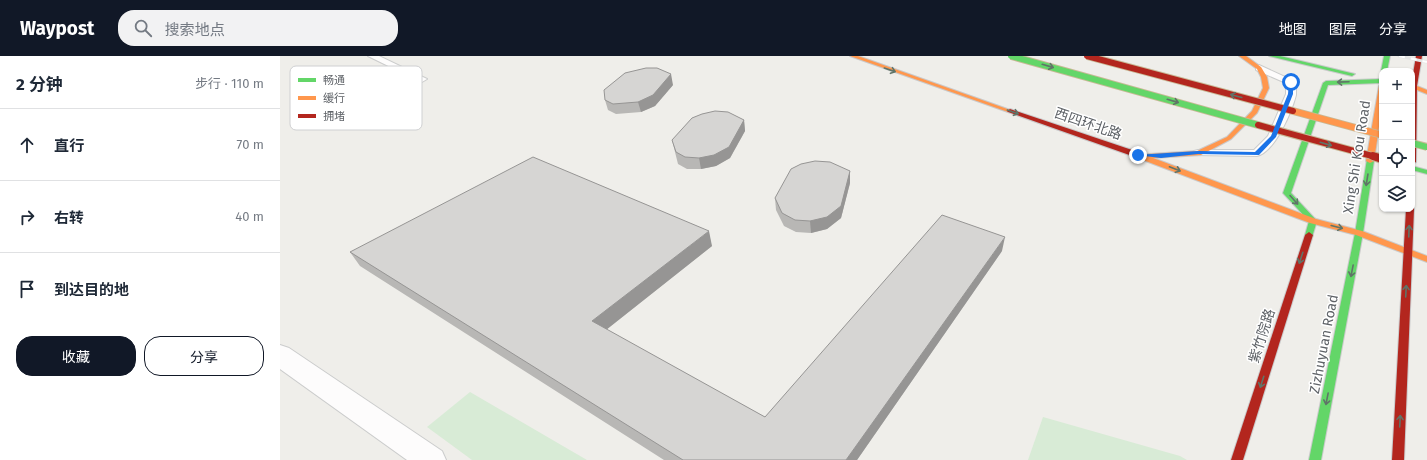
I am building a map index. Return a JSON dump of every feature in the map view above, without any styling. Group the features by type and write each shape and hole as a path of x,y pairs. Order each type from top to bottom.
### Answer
{"main road":[{"name":"西四环北路","path":"853,56 868,63 1138,155 1313,221 1359,233 1427,259"},
{"path":"1011,56 1379,159"},
{"path":"1086,56 1379,134"},
{"path":"1138,155 1161,156 1198,153 1229,138 1255,112 1266,88 1264,77 1259,68 1242,56"},
{"path":"1272,56 1379,80"},
{"path":"1385,68 1387,56"},
{"path":"1415,76 1419,56"},
{"path":"1313,221 1287,192 1326,83 1379,81"},
{"path":"1415,87 1427,91"},
{"path":"1415,97 1427,100"},
{"name":"Xing Shi Kou Road","path":"1359,233 1379,104"},
{"path":"1412,140 1413,104"},
{"path":"1415,144 1427,147"},
{"path":"1415,169 1427,172"},
{"path":"1398,460 1410,212"},
{"name":"紫竹院路","path":"1237,460 1313,221"},
{"name":"Zizhuyuan Road","path":"1315,460 1359,233"}],"street":[{"path":"280,355 431,460"}],"lane":[{"path":"372,56 393,66"},
{"path":"1198,153 1257,153 1273,137 1291,94 1291,82 1259,68"}],"green space":[{"path":"470,392 587,460 472,460 427,427"},
{"path":"1043,417 1180,456 1187,460 1028,460"}],"building":[{"path":"646,68 657,68 671,74 653,95 638,102 613,104 605,100 604,90 625,73"},
{"path":"715,111 728,112 744,120 729,147 714,155 699,158 685,157 676,152 672,140 692,118"},
{"path":"533,157 709,231 592,321 765,417 942,215 1005,237 846,460 683,460 350,252"},
{"path":"815,161 830,162 850,171 841,206 827,217 810,221 795,220 782,213 775,198 791,169 801,164"}],"railway":[{"path":"1399,56 1427,62"}],"traffic: fast":[{"path":"1011,56 1258,125"},
{"path":"1272,56 1352,74"},
{"path":"1385,68 1387,56"},
{"path":"1309,235 1313,221 1287,193 1326,83 1379,81"},
{"path":"1415,144 1427,147"},
{"path":"1315,460 1359,233 1370,161"},
{"path":"1415,169 1427,172"}],"traffic: slow":[{"path":"853,56 1010,111"},
{"path":"1149,156 1198,153 1229,138 1255,112 1266,88 1264,77 1259,68 1242,56"},
{"path":"1415,87 1427,92"},
{"path":"1370,161 1379,104"},
{"path":"1293,111 1379,134"},
{"path":"1138,155 1313,221 1359,233 1427,259"}],"traffic: jam":[{"path":"1087,56 1293,111"},
{"path":"1413,140 1414,86 1419,56"},
{"path":"1010,111 1138,155"},
{"path":"1258,125 1379,158"},
{"path":"1398,460 1410,212"},
{"path":"1237,460 1309,235"}],"route":[{"path":"1138,155 1161,156 1198,153 1257,153 1273,137 1291,94 1291,82"}]}
